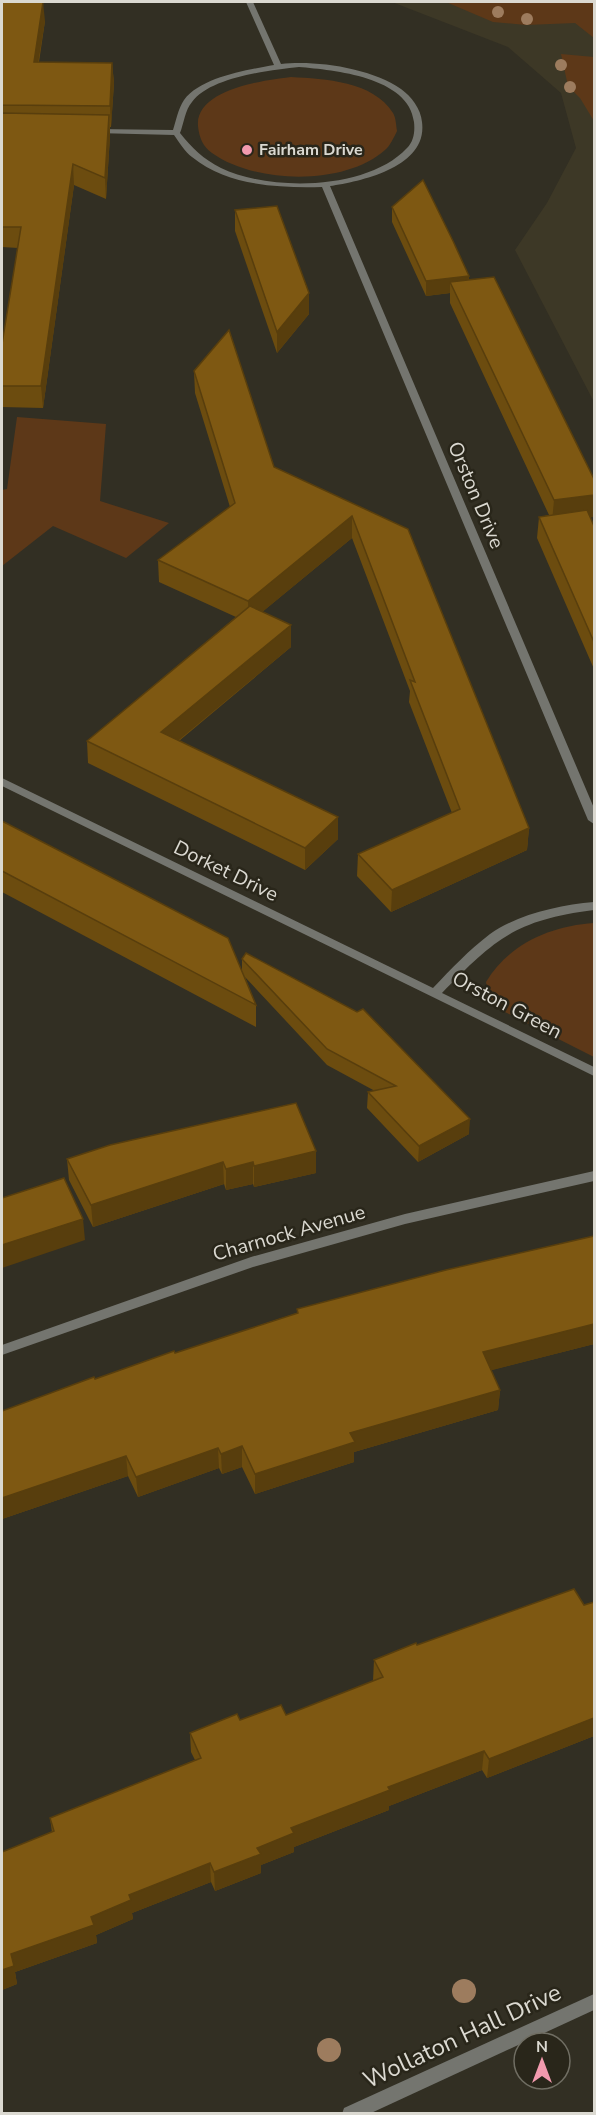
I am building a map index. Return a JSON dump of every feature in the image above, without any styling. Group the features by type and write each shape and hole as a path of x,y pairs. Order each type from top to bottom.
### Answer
{"street":[{"path":"249,2 278,66"},
{"path":"278,66 328,67 366,75 396,89 415,107 421,129 411,150 388,166 354,179 325,185 281,186 237,178 204,164 182,144 176,133 188,100 212,83 278,66"},
{"path":"83,131 176,133"},
{"name":"Orston Drive","path":"325,185 594,820"},
{"name":"Dorket Drive","path":"2,782 435,993"},
{"name":"Orston Green","path":"594,906 580,907 516,924 476,951 435,993 594,1072"},
{"name":"Charnock Avenue","path":"2,1350 251,1262 405,1219 594,1176"},
{"name":"Wollaton Hall Drive","path":"350,2114 594,2002"}],"shaded area":[{"path":"392,2 594,2 594,402 515,250 547,203 576,148 561,93 508,47"},
{"path":"446,2 594,2 594,38 575,23 526,25 493,22"},
{"path":"561,54 594,57 594,121 580,98 568,86"},
{"path":"291,77 333,81 361,88 373,94 384,102 395,117 397,131 389,146 368,162 347,170 300,177 252,171 230,163 206,148 200,138 198,126 200,113 208,103 234,89"},
{"path":"17,417 106,424 100,501 169,523 126,558 53,526 2,566 2,490 7,489"},
{"path":"594,923 594,1057 503,1011 489,998 486,982 506,957 532,939 562,928"}],"building":[{"path":"2,2 43,2 34,62 112,63 110,106 2,105"},
{"path":"2,113 109,115 105,178 73,164 41,386 2,386 2,344 21,227 2,227"},
{"path":"423,180 469,276 426,281 392,207"},
{"path":"277,206 309,293 277,332 235,210"},
{"path":"494,277 594,479 594,495 554,500 450,282"},
{"path":"229,330 274,467 408,529 529,828 392,890 358,854 460,809 410,680 415,682 352,516 248,601 158,560 235,503 194,371"},
{"path":"587,510 594,526 594,642 539,517"},
{"path":"250,606 291,625 161,732 338,817 305,848 87,741"},
{"path":"2,821 228,938 256,1005 2,871"},
{"path":"246,953 357,1012 363,1009 470,1119 419,1146 368,1092 396,1086 327,1049 242,959"},
{"path":"296,1103 316,1151 254,1166 253,1162 226,1169 223,1162 91,1205 67,1159 110,1145"},
{"path":"64,1178 83,1219 2,1245 2,1198"},
{"path":"594,1236 594,1324 483,1352 500,1390 350,1433 355,1442 255,1474 242,1446 221,1454 218,1448 136,1477 126,1456 2,1498 2,1411 94,1377 95,1379 174,1351 175,1353 298,1313 297,1309 446,1270"},
{"path":"574,1589 584,1605 594,1602 594,1718 489,1759 484,1751 388,1787 390,1790 291,1828 294,1833 257,1848 261,1854 214,1872 210,1863 129,1895 131,1900 91,1917 94,1925 11,1954 14,1966 2,1970 2,1852 54,1831 50,1818 201,1758 190,1733 237,1714 240,1720 281,1705 286,1715 383,1677 374,1660 416,1643 417,1645"}],"place":[{"name":"Fairham Drive","path":"247,150"}]}
